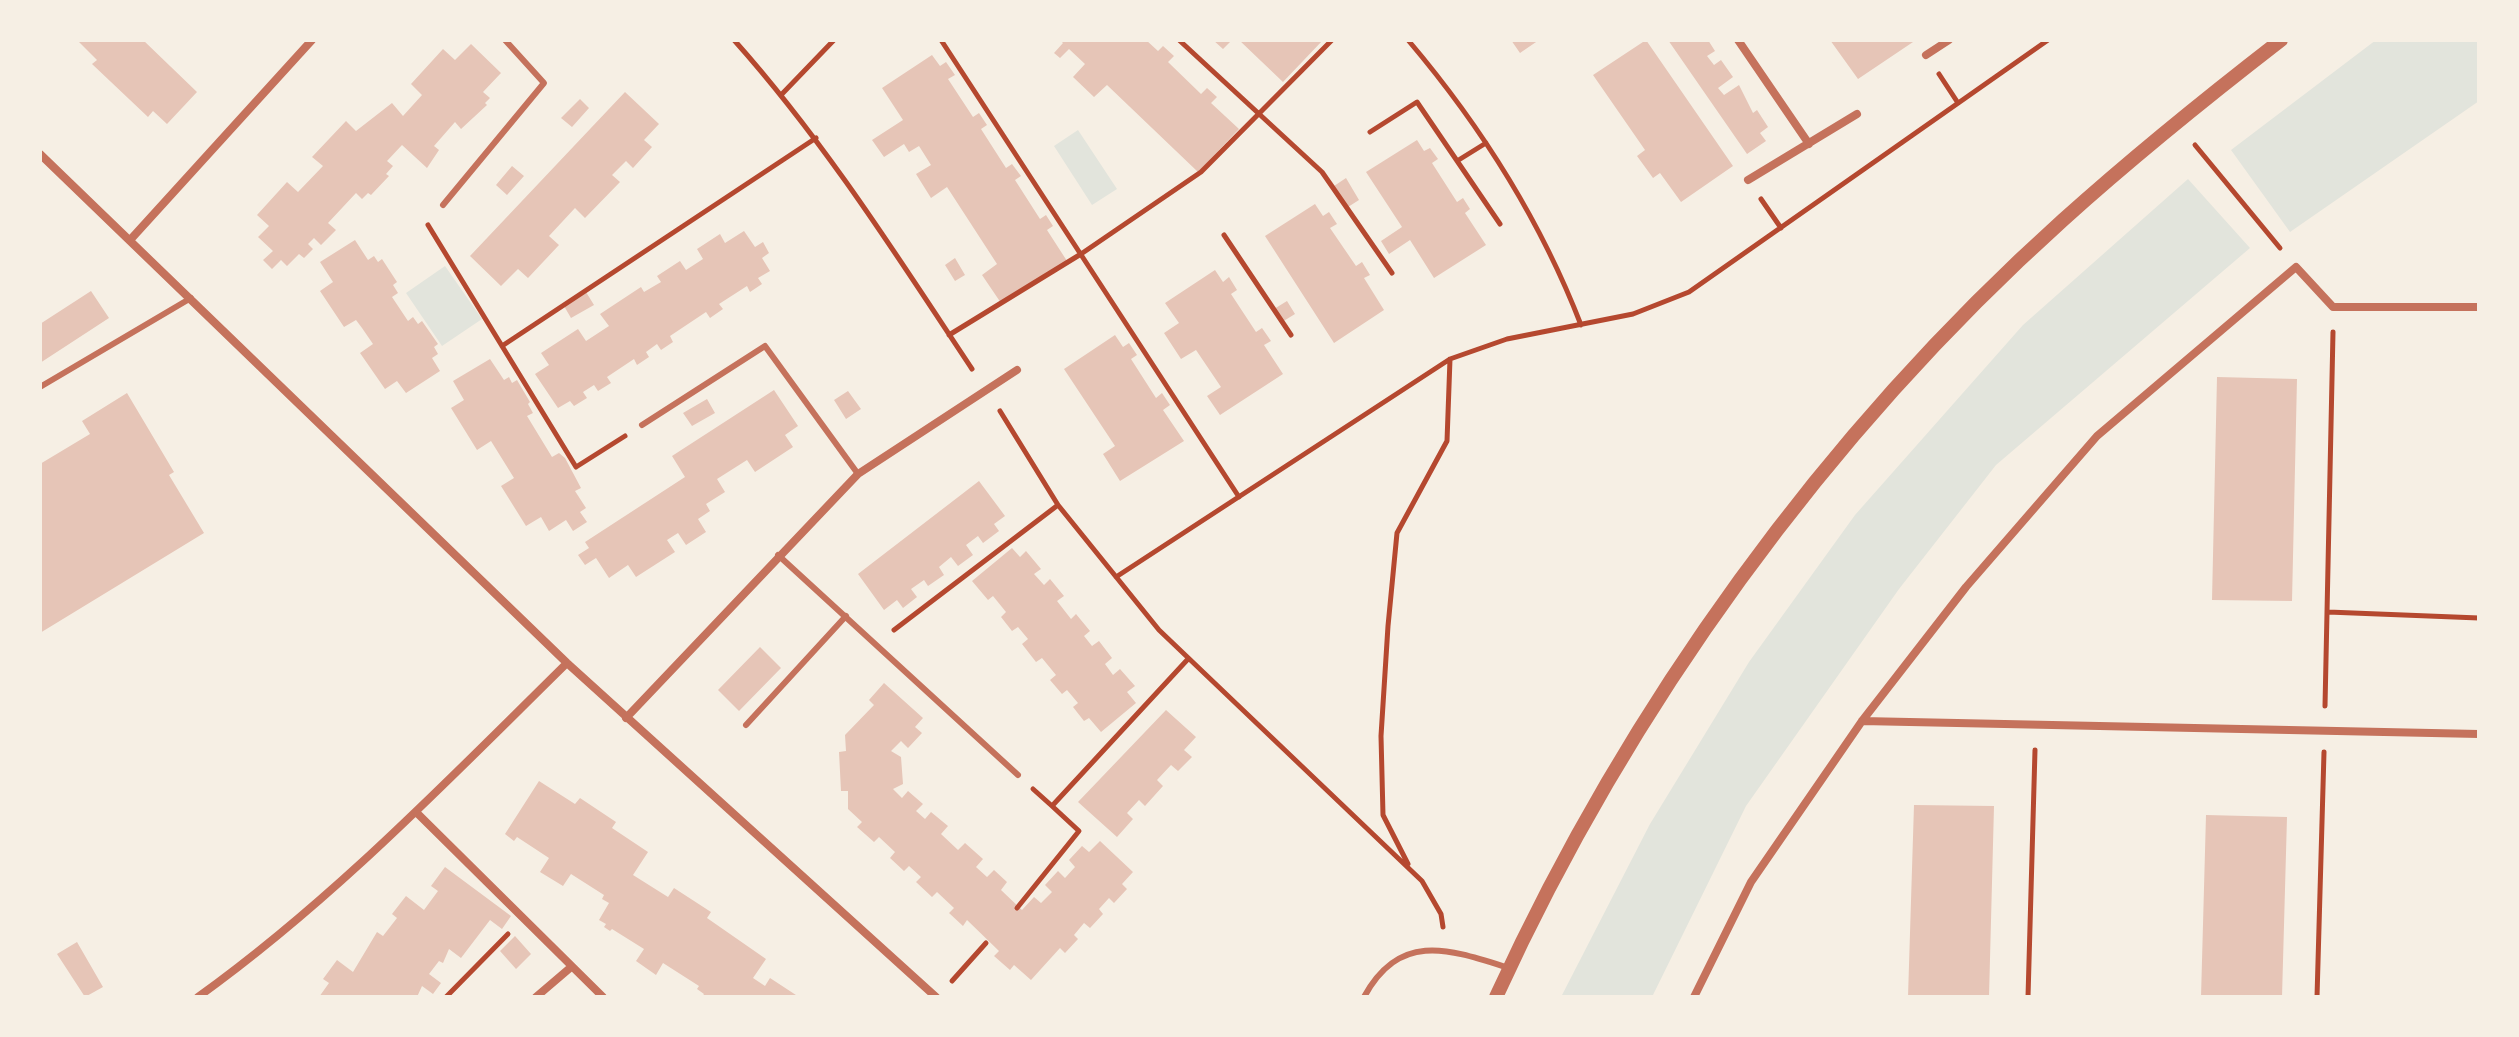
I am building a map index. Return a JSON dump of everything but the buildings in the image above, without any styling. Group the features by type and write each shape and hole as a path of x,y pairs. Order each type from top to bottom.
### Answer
{"street":[{"path":"131,239 312,40"},
{"path":"1738,40 1809,144"},
{"path":"1926,55 1949,40"},
{"path":"1496,997 1587,821 1672,680 1718,610 1859,430 1953,328 2061,222 2176,122 2281,40"},
{"path":"1748,180 1857,114"},
{"path":"40,154 567,663 936,997"},
{"path":"1694,997 1751,882 1862,721 1966,587 2097,436 2296,267 2333,307 2479,307"},
{"path":"626,718 858,474 1017,370"},
{"path":"198,997 298,918 416,812 567,663"},
{"path":"1862,721 2479,734"},
{"path":"416,812 570,968 603,997"},
{"path":"536,997 570,968"}],"lane":[{"path":"443,205 544,83 505,40"},
{"path":"40,387 191,298"},
{"path":"642,425 765,346 858,474"},
{"path":"778,555 1018,775"},
{"path":"746,725 846,616"},
{"path":"1364,997 1382,968 1415,952 1447,951 1509,968"}],"path":[{"path":"734,40 816,138 986,390 1058,505 1188,659 1422,881 1441,914 1447,951"},
{"path":"782,94 834,40"},
{"path":"941,40 1239,497"},
{"path":"1179,40 1322,172 1392,273"},
{"path":"949,335 1081,254 1201,172 1332,40"},
{"path":"1408,40 1486,143 1555,258 1581,325"},
{"path":"1116,577 1450,359 1507,339 1633,314 1689,292 2048,40"},
{"path":"1926,55 1958,103"},
{"path":"1370,132 1417,102 1500,224"},
{"path":"2176,122 2296,267"},
{"path":"502,346 816,138"},
{"path":"1457,161 1486,143"},
{"path":"1759,197 1781,228"},
{"path":"443,205 427,225 576,467 642,425"},
{"path":"1224,235 1291,335"},
{"path":"2317,997 2333,307"},
{"path":"1410,869 1383,815 1381,736 1388,626 1397,533 1447,441 1450,359"},
{"path":"876,644 1058,505"},
{"path":"2328,612 2479,618"},
{"path":"1052,806 1188,659"},
{"path":"2028,997 2035,725"},
{"path":"1017,908 1079,831 1018,775"},
{"path":"446,997 523,919"},
{"path":"948,986 986,943"}],"shaded area":[{"path":"2376,40 2479,40 2479,101 2290,232 2231,150"},
{"path":"1078,130 1117,189 1092,205 1054,146"},
{"path":"2188,179 2250,248 1996,465 1899,589 1746,806 1652,997 1561,997 1650,824 1749,662 1855,515 2023,325"},
{"path":"445,266 482,319 442,346 406,293"}]}
